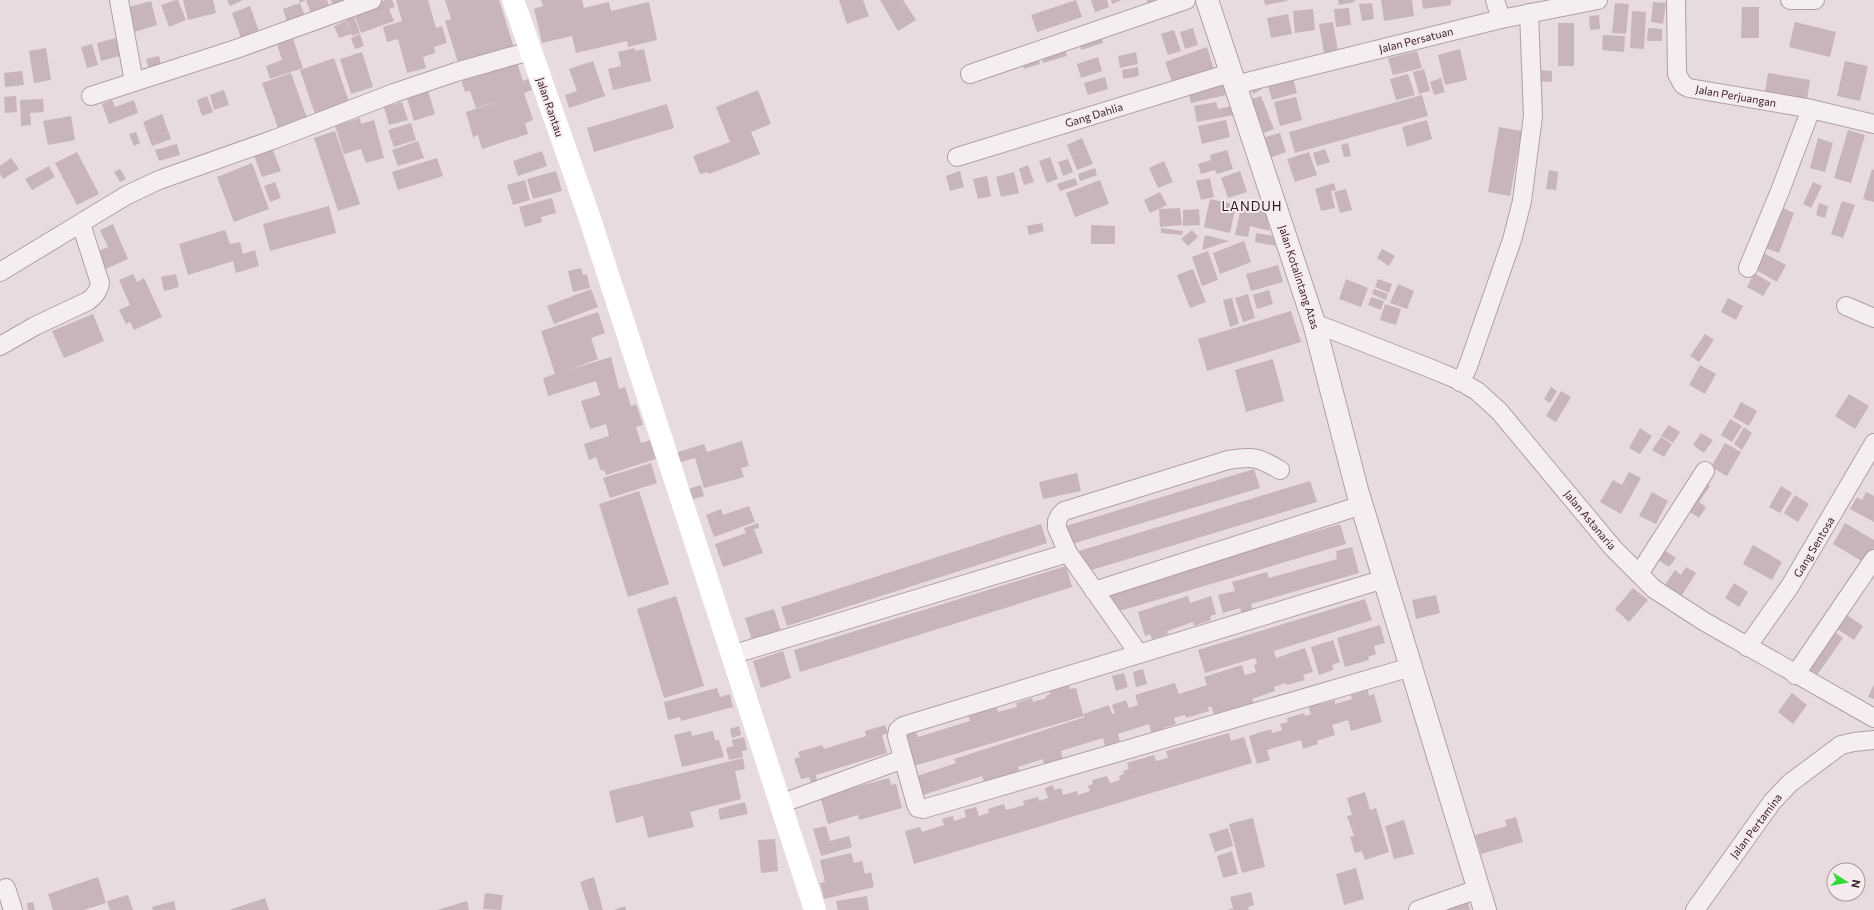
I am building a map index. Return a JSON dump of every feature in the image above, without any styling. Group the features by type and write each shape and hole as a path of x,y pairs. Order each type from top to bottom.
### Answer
{"main road":[{"name":"Jalan Rantau","path":"513,0 588,213 613,294 814,910"}],"street":[{"path":"119,0 134,82"},
{"path":"91,96 236,49 372,0"},
{"path":"970,74 1186,0"},
{"name":"Jalan Kotalintang Atas","path":"1207,0 1314,323 1348,457 1485,910"},
{"path":"1496,0 1501,19"},
{"name":"Jalan Persatuan","path":"1233,79 1501,19 1598,0"},
{"name":"Jalan Perjuangan","path":"1676,0 1677,74 1683,85 1689,88 1811,109 1874,124"},
{"path":"1790,0 1815,0"},
{"path":"1460,382 1467,369 1512,240 1522,201 1533,116 1529,13"},
{"path":"0,272 127,195 159,180 275,139 401,91 456,72 530,51"},
{"name":"Gang Dahlia","path":"957,157 1233,79"},
{"path":"1748,268 1780,191 1811,109"},
{"path":"0,346 35,326 88,301 100,288 100,283 81,224"},
{"path":"1846,306 1874,318"},
{"name":"Jalan Astanaria","path":"1314,323 1427,367 1460,382 1477,392 1499,411 1613,548 1654,589 1747,647 1874,718"},
{"name":"Gang Sentosa","path":"1747,647 1798,574 1874,443"},
{"path":"1139,654 1068,553 1057,528 1057,521 1060,515 1064,511 1228,460 1250,457 1262,459 1280,470"},
{"path":"1639,574 1704,471"},
{"path":"1094,591 1360,497"},
{"path":"731,655 1068,553"},
{"path":"1795,675 1874,559"},
{"path":"1384,579 903,726 898,730 897,736 916,804 918,808 923,809 1411,667"},
{"name":"Jalan Pertamina","path":"1695,910 1772,802 1790,783 1841,745 1874,740"},
{"path":"780,804 903,759"},
{"path":"6,888 12,910"},
{"path":"1418,910 1478,889"}],"building":[{"path":"178,0 186,20 169,27 161,5"},
{"path":"183,0 213,0 216,13 188,20"},
{"path":"227,0 243,0 230,6"},
{"path":"299,0 306,0 300,3"},
{"path":"306,0 327,0 330,8 312,16"},
{"path":"331,0 350,0 333,8"},
{"path":"385,0 392,0 395,7 389,9 394,21 361,33 352,8 373,5"},
{"path":"396,0 428,0 436,28 442,26 447,43 434,47 435,53 423,57 426,68 407,73 398,39 387,42 383,27 402,21"},
{"path":"445,0 499,0 515,51 460,69 445,21 451,19"},
{"path":"541,0 582,0 584,8 609,2 611,11 649,2 657,40 628,47 627,41 576,53 572,36 542,43 534,9 543,6"},
{"path":"839,0 863,0 869,16 847,24"},
{"path":"880,0 903,0 916,20 898,31"},
{"path":"1076,0 1082,17 1037,32 1031,15"},
{"path":"1091,0 1107,0 1109,7 1095,12"},
{"path":"1111,0 1122,0 1112,4"},
{"path":"1147,0 1169,0 1149,7"},
{"path":"1264,0 1287,0 1287,1 1265,5"},
{"path":"1338,0 1354,0 1355,2 1339,5"},
{"path":"1381,0 1412,0 1414,16 1384,21"},
{"path":"1422,0 1451,0 1451,5 1423,9"},
{"path":"151,1 157,25 128,34 121,9"},
{"path":"1653,2 1666,3 1663,24 1651,22"},
{"path":"300,3 306,18 288,25 283,9"},
{"path":"1372,3 1374,19 1362,21 1359,4"},
{"path":"1615,3 1629,4 1626,34 1612,33"},
{"path":"250,6 260,34 242,41 232,13"},
{"path":"1742,7 1759,7 1759,38 1741,38"},
{"path":"1349,8 1351,25 1336,27 1334,9"},
{"path":"1313,9 1315,30 1295,33 1293,11"},
{"path":"352,11 360,33 352,36 344,14"},
{"path":"1632,11 1646,12 1644,49 1630,48"},
{"path":"1288,14 1292,34 1271,38 1267,18"},
{"path":"1599,15 1600,29 1590,30 1589,16"},
{"path":"346,21 351,34 339,38 334,26"},
{"path":"1333,22 1338,51 1324,53 1319,24"},
{"path":"1795,22 1836,32 1830,57 1789,47"},
{"path":"1558,23 1574,23 1574,66 1558,66"},
{"path":"1193,28 1198,45 1185,49 1180,32"},
{"path":"1648,28 1662,29 1662,41 1647,41"},
{"path":"1174,30 1181,51 1168,55 1161,34"},
{"path":"360,34 364,46 355,49 351,38"},
{"path":"1603,35 1625,36 1624,52 1602,50"},
{"path":"116,38 120,56 101,61 97,43"},
{"path":"293,39 303,68 270,79 266,66 282,60 277,44"},
{"path":"1102,39 1103,43 1081,50 1080,45"},
{"path":"92,44 98,65 87,68 81,47"},
{"path":"1207,47 1214,70 1173,84 1165,62"},
{"path":"46,48 51,80 34,83 29,51"},
{"path":"635,48 635,51 644,49 651,81 613,90 608,69 621,66 618,52"},
{"path":"1460,49 1467,80 1445,85 1438,55"},
{"path":"1065,50 1067,56 1043,63 1042,57"},
{"path":"1417,51 1422,68 1393,75 1388,58"},
{"path":"362,52 373,87 351,94 340,59"},
{"path":"1136,52 1138,64 1120,68 1118,56"},
{"path":"159,56 161,65 149,69 146,59"},
{"path":"515,56 523,81 528,79 532,90 524,93 533,120 525,123 528,134 482,149 478,135 473,137 466,112 511,97 476,108 470,91 465,92 459,73"},
{"path":"1098,57 1102,71 1081,78 1077,64"},
{"path":"334,58 349,102 315,114 300,70"},
{"path":"1038,59 1040,64 1024,69 1022,64"},
{"path":"593,61 605,96 569,108 565,95 577,91 569,69"},
{"path":"1845,61 1868,66 1860,101 1837,96"},
{"path":"1138,67 1139,76 1123,79 1122,70"},
{"path":"1424,69 1430,91 1419,94 1413,72"},
{"path":"1539,70 1552,71 1552,82 1538,81"},
{"path":"22,71 24,85 5,87 4,73"},
{"path":"291,73 307,118 278,128 262,83"},
{"path":"1768,73 1810,80 1807,100 1765,92"},
{"path":"1408,74 1415,95 1396,100 1390,79"},
{"path":"1105,77 1108,89 1088,95 1084,83"},
{"path":"1441,78 1445,92 1434,95 1430,82"},
{"path":"1293,79 1297,93 1272,100 1268,86"},
{"path":"1223,82 1226,95 1191,103 1188,90"},
{"path":"1260,86 1262,89 1253,94 1252,91"},
{"path":"427,88 435,114 414,121 406,95"},
{"path":"224,90 229,105 214,110 210,95"},
{"path":"758,90 771,124 751,132 760,154 709,174 708,172 700,174 693,156 730,142 716,107"},
{"path":"1422,95 1428,116 1295,153 1289,132"},
{"path":"16,96 17,112 5,113 4,97"},
{"path":"207,96 213,112 202,116 197,100"},
{"path":"1261,96 1274,129 1264,133 1251,99"},
{"path":"1296,97 1302,120 1280,126 1274,102"},
{"path":"43,99 44,112 30,113 31,125 21,126 20,100"},
{"path":"112,100 115,107 134,100 138,113 109,124 102,104"},
{"path":"402,102 408,120 389,125 384,107"},
{"path":"1216,102 1218,109 1232,106 1234,115 1197,122 1194,106"},
{"path":"667,104 674,128 594,152 587,128"},
{"path":"162,114 171,139 152,146 143,122"},
{"path":"71,116 75,140 48,145 43,121"},
{"path":"360,118 361,124 374,120 384,158 366,163 361,149 344,154 335,126"},
{"path":"1226,120 1230,137 1202,144 1198,126"},
{"path":"1427,120 1432,139 1407,147 1402,127"},
{"path":"411,123 416,140 394,147 388,130"},
{"path":"1499,127 1522,131 1510,196 1488,192"},
{"path":"1848,130 1865,135 1851,183 1834,178"},
{"path":"335,131 360,204 338,211 314,138"},
{"path":"136,132 140,143 134,146 129,134"},
{"path":"1280,133 1286,152 1269,158 1262,138"},
{"path":"1082,138 1093,164 1077,170 1067,145"},
{"path":"1818,138 1833,143 1825,172 1810,168"},
{"path":"418,141 424,158 398,166 392,150"},
{"path":"1348,143 1351,156 1344,157 1341,145"},
{"path":"177,144 180,155 159,161 155,150"},
{"path":"272,148 281,171 262,177 254,155"},
{"path":"1325,149 1330,162 1317,166 1313,153"},
{"path":"1227,150 1233,169 1217,174 1215,170 1201,174 1198,164 1211,160 1210,155"},
{"path":"542,151 547,166 518,176 513,161"},
{"path":"77,152 99,194 77,205 55,163"},
{"path":"1309,152 1317,175 1295,182 1287,159"},
{"path":"1050,157 1058,179 1047,183 1039,161"},
{"path":"11,158 19,169 3,179 0,174 0,166"},
{"path":"437,158 443,176 398,190 392,172"},
{"path":"1068,159 1073,172 1063,176 1058,162"},
{"path":"1164,161 1173,182 1158,188 1149,168"},
{"path":"252,163 269,209 234,222 217,177"},
{"path":"1028,165 1034,182 1024,185 1019,169"},
{"path":"49,166 55,177 32,190 25,179"},
{"path":"1095,168 1097,175 1080,181 1078,174"},
{"path":"120,169 126,179 120,182 114,172"},
{"path":"1872,169 1874,170 1874,202 1863,199"},
{"path":"1549,170 1558,172 1556,190 1546,189"},
{"path":"556,171 562,191 533,199 527,179"},
{"path":"960,171 964,187 950,191 946,176"},
{"path":"1240,171 1247,192 1228,198 1221,178"},
{"path":"1014,172 1019,193 1001,197 996,177"},
{"path":"987,176 991,196 978,199 973,179"},
{"path":"1075,178 1078,185 1060,191 1057,184"},
{"path":"1210,178 1214,197 1201,200 1196,181"},
{"path":"525,180 530,200 513,205 507,185"},
{"path":"1100,180 1109,204 1075,217 1066,193"},
{"path":"275,182 281,198 270,202 264,186"},
{"path":"1813,182 1822,186 1811,208 1803,204"},
{"path":"1334,183 1336,190 1331,191 1335,208 1321,211 1315,189"},
{"path":"1346,189 1352,210 1340,213 1334,192"},
{"path":"1160,192 1167,205 1150,213 1144,200"},
{"path":"552,198 556,213 541,217 542,222 525,227 519,207"},
{"path":"1210,199 1236,205 1230,233 1204,227"},
{"path":"1842,201 1855,205 1843,238 1831,234"},
{"path":"1242,203 1264,207 1270,231 1250,226 1248,237 1235,235"},
{"path":"1819,203 1828,206 1825,218 1816,215"},
{"path":"329,206 336,233 270,251 263,224"},
{"path":"1781,207 1794,213 1779,253 1765,248"},
{"path":"1180,208 1182,225 1160,227 1159,209"},
{"path":"1199,209 1200,225 1183,226 1183,210"},
{"path":"1042,223 1044,231 1029,235 1027,226"},
{"path":"113,224 128,259 103,270 96,252 108,247 100,230"},
{"path":"1091,225 1115,226 1115,244 1091,244"},
{"path":"1161,228 1183,231 1182,235 1161,233"},
{"path":"225,230 230,244 240,242 243,254 255,250 259,266 236,273 233,261 188,275 179,244"},
{"path":"1192,230 1198,237 1188,246 1181,239"},
{"path":"1256,233 1273,236 1276,246 1255,242"},
{"path":"1205,235 1229,241 1202,250"},
{"path":"1244,241 1251,262 1220,274 1213,253"},
{"path":"1382,249 1395,256 1389,266 1377,258"},
{"path":"1208,251 1218,280 1202,286 1192,257"},
{"path":"1760,251 1786,265 1777,282 1751,267"},
{"path":"1278,265 1283,282 1251,291 1246,274"},
{"path":"581,268 583,275 587,274 590,288 573,292 568,271"},
{"path":"1193,269 1206,302 1190,308 1177,275"},
{"path":"1754,273 1771,283 1763,296 1747,287"},
{"path":"133,274 137,282 144,278 162,317 134,330 130,322 126,324 119,310 130,305 119,280"},
{"path":"176,274 179,287 164,291 161,277"},
{"path":"1346,279 1368,288 1361,307 1339,299"},
{"path":"1378,279 1392,284 1389,293 1375,287"},
{"path":"1398,284 1414,291 1407,309 1390,303"},
{"path":"591,289 598,307 554,324 547,306"},
{"path":"1374,289 1388,294 1386,300 1372,294"},
{"path":"1269,290 1273,304 1257,309 1253,295"},
{"path":"1248,294 1255,318 1243,322 1235,298"},
{"path":"1371,297 1384,301 1381,310 1368,305"},
{"path":"1232,298 1239,324 1230,327 1223,300"},
{"path":"1728,298 1743,306 1736,320 1721,312"},
{"path":"1385,304 1401,309 1396,325 1380,320"},
{"path":"1291,311 1301,342 1207,371 1198,339"},
{"path":"598,312 605,333 591,338 598,359 568,370 611,357 619,389 625,387 631,406 636,404 643,425 636,427 641,443 650,440 656,459 606,475 604,470 601,471 596,457 589,460 584,444 609,436 606,424 590,429 581,401 600,395 596,381 548,396 543,378 555,374 541,331"},
{"path":"93,314 104,341 64,358 52,331"},
{"path":"1705,334 1714,340 1699,362 1690,356"},
{"path":"1273,359 1284,401 1246,412 1235,370"},
{"path":"1700,365 1716,374 1705,394 1689,385"},
{"path":"1551,387 1557,391 1550,403 1544,399"},
{"path":"1561,391 1571,397 1556,422 1546,416"},
{"path":"1849,394 1869,406 1855,429 1835,416"},
{"path":"1741,402 1757,411 1749,426 1733,417"},
{"path":"1730,419 1742,426 1732,442 1721,435"},
{"path":"1669,425 1680,432 1673,443 1661,436"},
{"path":"1744,427 1752,433 1742,450 1734,444"},
{"path":"1640,428 1652,436 1640,454 1629,448"},
{"path":"1701,433 1713,440 1704,453 1693,445"},
{"path":"1661,437 1672,444 1664,457 1652,450"},
{"path":"742,441 749,466 741,468 744,477 704,488 695,458 678,463 675,453 704,444 707,452"},
{"path":"1725,443 1741,452 1727,476 1711,467"},
{"path":"651,463 657,483 610,498 603,478"},
{"path":"1254,469 1260,488 1072,544 1066,526"},
{"path":"1629,472 1641,478 1621,514 1600,502 1613,480 1622,485"},
{"path":"1077,473 1081,491 1043,499 1039,482"},
{"path":"1310,481 1317,502 1085,572 1079,551"},
{"path":"1702,481 1710,486 1699,502 1706,507 1699,518 1684,508"},
{"path":"701,485 704,496 691,500 688,489"},
{"path":"1781,486 1792,493 1780,513 1769,507"},
{"path":"639,491 669,584 628,597 599,504"},
{"path":"1652,492 1668,501 1656,524 1639,516"},
{"path":"1866,492 1874,496 1874,522 1850,509 1857,497 1862,500"},
{"path":"1795,495 1809,504 1798,522 1784,513"},
{"path":"749,506 755,522 714,537 706,515 721,509 723,515"},
{"path":"758,523 759,528 754,529 763,553 723,567 715,544 746,533 744,528"},
{"path":"1845,523 1874,540 1874,548 1865,563 1833,544"},
{"path":"1041,524 1047,543 787,626 781,607"},
{"path":"1340,524 1346,544 1116,612 1110,592"},
{"path":"1753,545 1782,562 1772,580 1743,564"},
{"path":"1352,547 1359,573 1251,604 1253,613 1243,616 1240,608 1223,613 1218,595 1235,591 1232,582 1267,572 1269,578 1337,559 1336,551"},
{"path":"1663,549 1676,558 1669,567 1657,559"},
{"path":"1066,566 1072,587 800,672 794,650"},
{"path":"1686,567 1696,573 1682,595 1665,585 1675,570 1681,575"},
{"path":"1734,583 1748,592 1739,607 1725,598"},
{"path":"1633,588 1648,600 1629,622 1615,609"},
{"path":"1436,595 1440,613 1416,619 1412,600"},
{"path":"676,596 704,686 664,698 637,609"},
{"path":"1188,596 1190,603 1211,596 1216,614 1210,616 1211,620 1194,626 1193,622 1167,631 1168,634 1152,639 1150,634 1145,636 1138,612"},
{"path":"1365,599 1372,620 1274,651 1276,658 1305,648 1313,672 1303,675 1305,680 1287,685 1286,683 1274,687 1275,691 1252,699 1255,706 1216,719 1211,706 1208,707 1209,711 1186,718 1185,715 1174,718 1176,724 1163,728 1164,731 1152,735 1149,724 1118,734 1120,741 1105,746 1103,738 1061,751 1063,759 1044,765 1043,759 1018,767 1020,774 985,785 982,776 920,796 914,777 956,763 954,759 1085,717 1084,716 914,766 904,732 915,729 918,737 970,721 967,711 987,705 989,710 997,708 998,712 1017,707 1016,703 1032,698 1033,702 1046,698 1046,696 1050,694 1049,690 1069,684 1070,689 1076,688 1083,714 1109,705 1112,714 1115,713 1112,705 1126,700 1129,708 1138,705 1135,695 1175,683 1179,694 1207,685 1204,677 1242,665 1245,675 1256,672 1254,665 1257,664 1255,658 1205,673 1198,650"},
{"path":"774,609 782,634 753,643 745,618"},
{"path":"1844,613 1863,626 1854,640 1834,627"},
{"path":"1380,625 1385,643 1374,646 1376,654 1368,657 1369,660 1345,667 1337,638"},
{"path":"1832,630 1843,638 1815,678 1804,670"},
{"path":"1333,640 1340,662 1332,665 1333,670 1319,675 1311,647"},
{"path":"783,651 791,678 761,688 753,661"},
{"path":"1143,669 1147,684 1136,687 1133,672"},
{"path":"1124,673 1128,687 1116,691 1112,676"},
{"path":"1874,684 1874,699 1868,697"},
{"path":"717,688 720,697 730,694 733,707 681,721 680,717 668,720 664,702"},
{"path":"1368,690 1369,696 1374,694 1382,722 1351,731 1348,720 1332,725 1335,735 1317,741 1318,744 1303,749 1301,740 1267,750 1270,760 1257,764 1249,736 1271,729 1272,733 1282,730 1280,724 1288,722 1287,718 1304,713 1305,716 1311,714 1307,703 1320,700 1321,704 1335,700 1335,704 1352,699 1351,695"},
{"path":"1792,693 1807,705 1793,724 1778,712"},
{"path":"885,725 888,733 882,735 887,753 816,775 817,781 811,782 809,777 801,779 794,759 800,757 798,752 822,745 824,749 866,736 865,731"},
{"path":"739,726 741,735 732,738 730,729"},
{"path":"691,731 692,736 713,731 715,740 719,740 724,757 682,767 674,735"},
{"path":"1229,733 1231,741 1244,737 1252,763 914,864 905,831 920,827 922,832 944,825 942,819 953,816 954,821 966,817 964,810 976,807 979,816 989,813 988,809 1004,804 1006,810 1024,805 1023,801 1038,797 1039,801 1048,798 1045,788 1053,785 1054,790 1061,788 1063,795 1077,791 1078,795 1090,791 1088,786 1093,784 1092,780 1107,776 1110,783 1120,780 1119,776 1124,774 1123,771 1129,769 1127,763 1154,755 1156,761 1168,758 1166,751"},
{"path":"744,737 747,750 742,751 743,757 729,760 726,748 733,746 732,740"},
{"path":"743,758 745,769 735,771 741,799 690,812 694,827 648,838 643,816 616,823 609,791"},
{"path":"889,778 891,785 896,784 902,808 859,820 858,815 828,824 819,793 834,793"},
{"path":"1365,792 1370,810 1376,808 1389,852 1365,860 1362,851 1355,853 1350,837 1354,836 1347,816 1352,815 1347,798"},
{"path":"745,802 748,814 720,820 718,809"},
{"path":"1516,817 1523,842 1481,854 1475,835 1507,826 1505,820"},
{"path":"1253,818 1265,867 1242,873 1229,824"},
{"path":"1404,820 1414,854 1394,859 1385,826"},
{"path":"826,826 830,841 849,836 852,847 821,856 813,829"},
{"path":"1228,828 1233,846 1215,852 1209,834"},
{"path":"775,839 778,871 761,873 758,840"},
{"path":"1232,851 1238,874 1223,878 1217,856"},
{"path":"851,853 854,863 862,861 865,874 871,872 874,887 824,899 820,883 825,882 820,860"},
{"path":"1356,868 1364,899 1344,905 1336,874"},
{"path":"98,877 106,903 84,910 53,910 48,894"},
{"path":"594,877 603,910 589,910 580,882"},
{"path":"1251,892 1254,905 1248,907 1249,910 1228,910 1233,908 1230,897"},
{"path":"485,893 503,895 501,910 483,909"},
{"path":"128,895 133,910 110,910 107,901"},
{"path":"867,896 869,910 838,910 836,901"},
{"path":"265,898 269,910 229,910"},
{"path":"1467,899 1470,910 1444,910"},
{"path":"174,901 176,910 153,910 152,907"},
{"path":"467,901 469,910 437,910"},
{"path":"33,902 35,910 28,910 27,903"},
{"path":"625,906 626,910 614,910"}],"district":[{"name":"LANDUH","path":"1252,206"}]}
